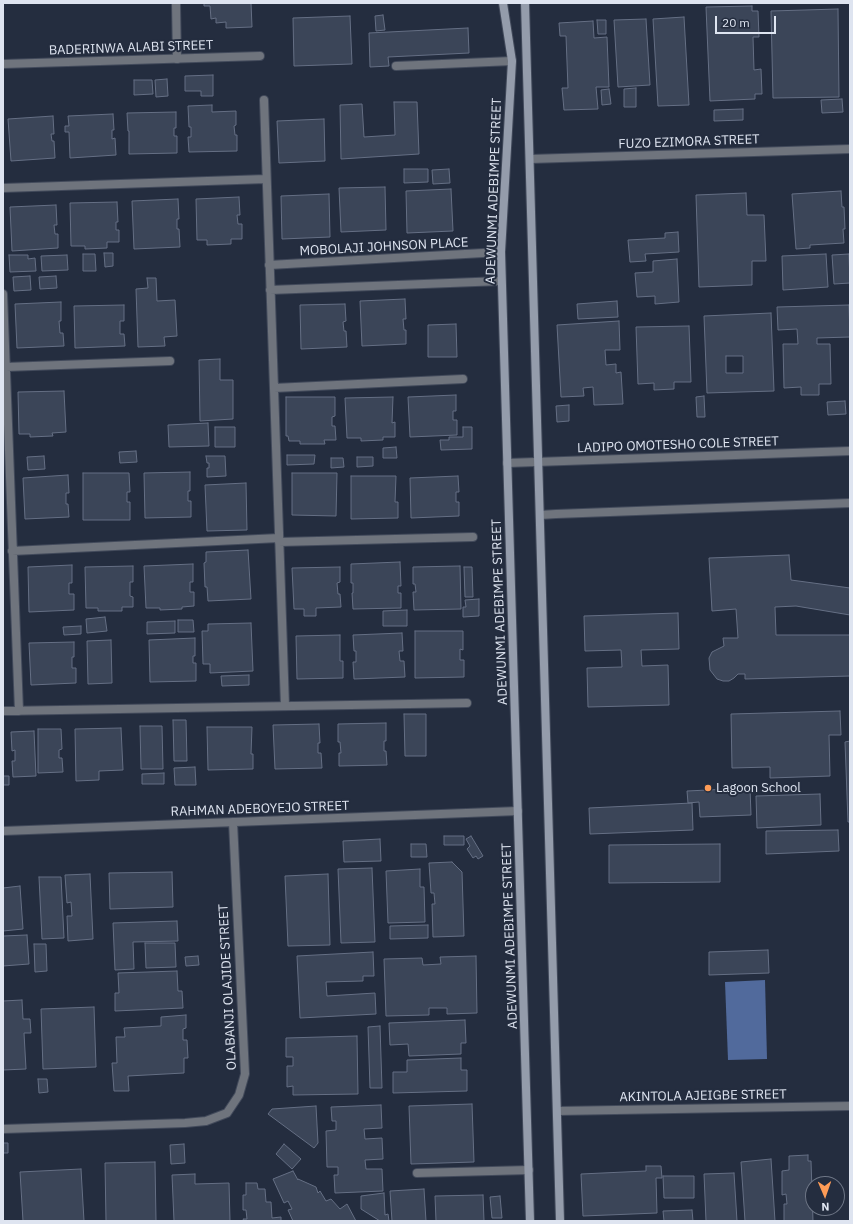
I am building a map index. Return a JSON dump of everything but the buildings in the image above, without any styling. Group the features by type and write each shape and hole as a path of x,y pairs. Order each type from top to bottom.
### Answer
{"main road":[{"name":"ADEWUNMI ADEBIMPE STREET","path":"503,3 512,61 501,252 530,1221"},
{"path":"525,3 560,1221"}],"street":[{"path":"176,3 177,59"},
{"name":"BADERINWA ALABI STREET","path":"3,64 260,56"},
{"path":"396,66 512,61"},
{"path":"264,100 285,706"},
{"name":"FUZO EZIMORA STREET","path":"530,159 850,150"},
{"path":"3,188 266,179"},
{"name":"MOBOLAJI JOHNSON PLACE","path":"269,266 501,252"},
{"path":"270,290 502,281"},
{"path":"3,294 19,710"},
{"path":"6,367 170,361"},
{"path":"274,388 463,379"},
{"name":"LADIPO OMOTESHO COLE STREET","path":"508,463 850,451"},
{"path":"540,516 556,514 850,503"},
{"path":"12,551 279,540 473,537"},
{"path":"3,711 467,703"},
{"name":"RAHMAN ADEBOYEJO STREET","path":"3,831 518,811"},
{"name":"OLABANJI OLAJIDE STREET","path":"3,1129 206,1121 226,1113 231,1107 239,1095 245,1074 233,822"},
{"name":"AKINTOLA AJEIGBE STREET","path":"557,1111 850,1106"},
{"path":"417,1173 529,1170"}],"water":[{"path":"765,980 767,1059 728,1060 725,982"}],"place":[{"name":"Lagoon School","path":"708,788"}]}
